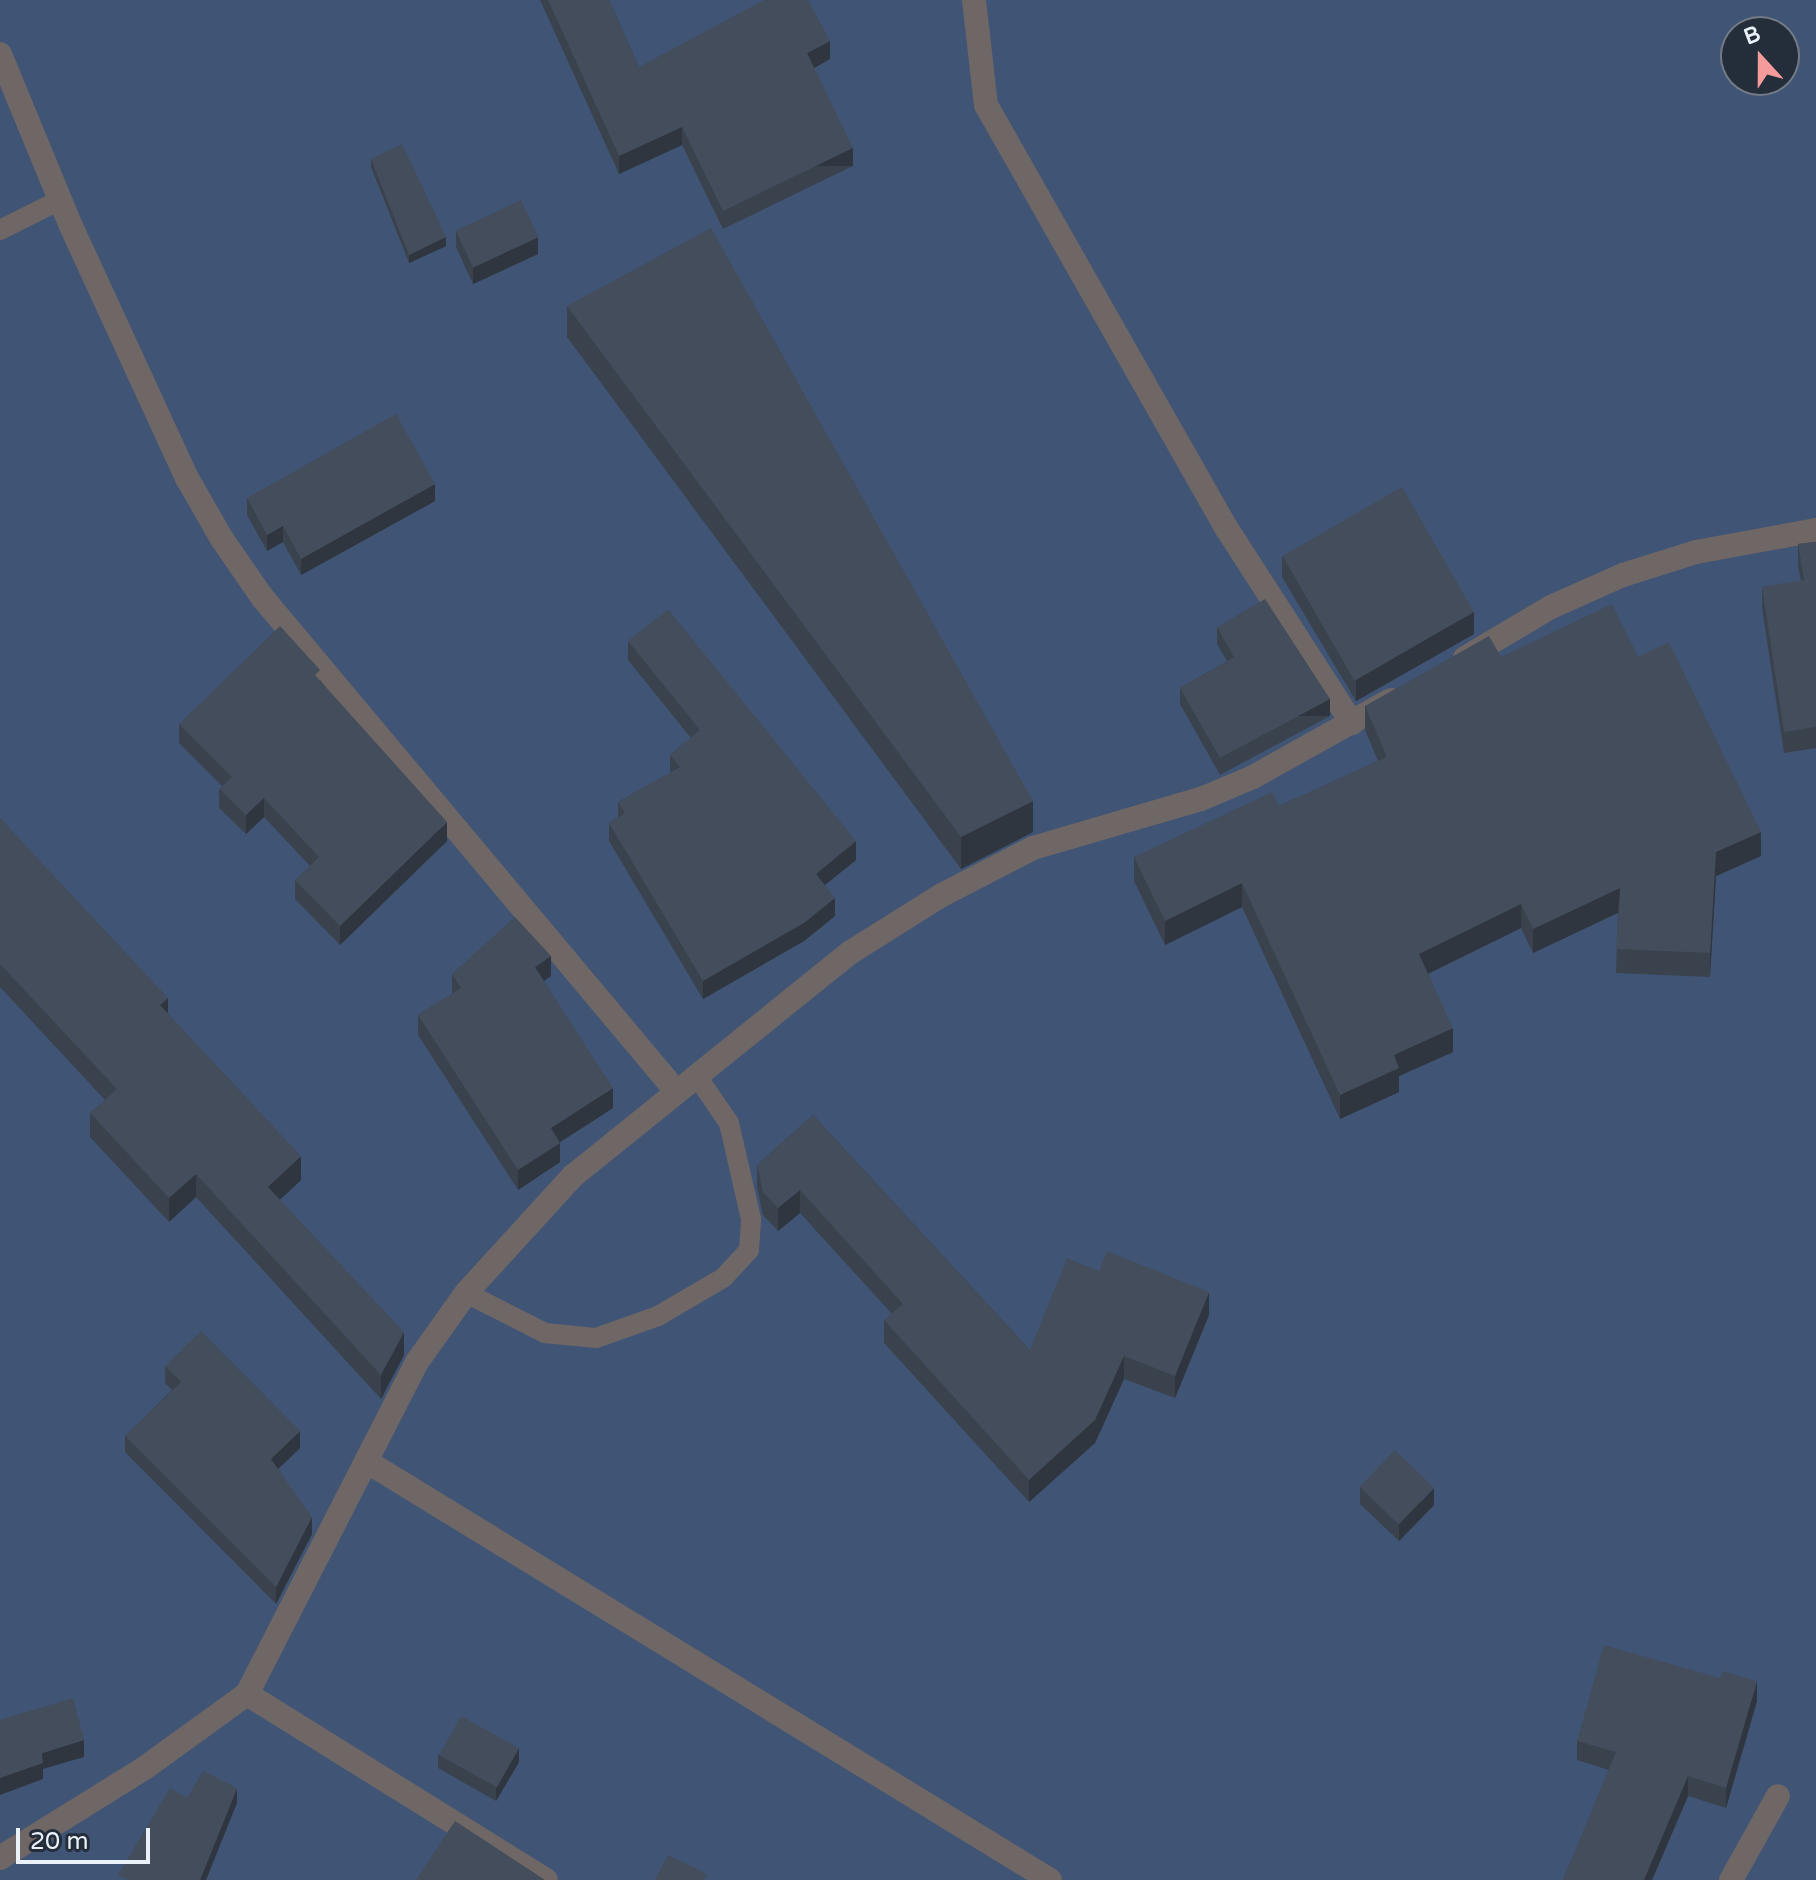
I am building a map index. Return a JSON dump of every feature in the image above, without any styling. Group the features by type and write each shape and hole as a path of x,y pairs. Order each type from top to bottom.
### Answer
{"street":[{"path":"974,0 986,105 1227,529 1352,723"},
{"path":"0,54 60,200 187,478 262,597 676,1091"},
{"path":"1445,669 1551,607 1623,575 1696,552 1816,530"},
{"path":"0,1858 146,1767 247,1694 417,1362 466,1293 573,1176 851,952 942,895 1033,848 1201,799 1253,777 1418,685"},
{"path":"366,1461 1050,1880"},
{"path":"247,1694 546,1880"},
{"path":"1731,1880 1778,1796"}],"lane":[{"path":"0,230 60,200"},
{"path":"466,1293 545,1333 596,1338 671,1310 723,1278 749,1250 751,1219 729,1123 696,1075"}],"shaded area":[{"path":"0,0 1816,0 1816,1880 0,1880"}],"building":[{"path":"548,0 609,0 639,67 764,0 808,0 830,41 807,53 853,148 723,211 682,127 619,156"},
{"path":"402,144 446,237 409,255 371,159"},
{"path":"521,200 538,237 473,268 456,230"},
{"path":"711,228 1033,801 961,837 567,306"},
{"path":"396,414 435,484 301,559 283,526 267,535 247,498"},
{"path":"1402,487 1474,612 1354,681 1282,556"},
{"path":"1816,542 1816,727 1784,732 1762,587 1804,580 1798,544"},
{"path":"1265,599 1330,699 1220,758 1180,688 1234,657 1217,627"},
{"path":"1612,604 1638,657 1669,642 1761,832 1716,852 1710,953 1616,949 1620,888 1533,929 1521,904 1419,954 1453,1028 1394,1055 1399,1068 1340,1095 1242,883 1165,921 1134,857 1272,792 1279,806 1387,757 1365,706 1489,636 1501,657"},
{"path":"668,609 856,841 816,874 835,898 804,923 703,981 609,823 625,813 618,802 680,767 670,755 700,730 628,641"},
{"path":"280,626 320,670 315,675 447,822 340,926 295,880 319,857 264,798 246,815 219,789 232,777 179,724"},
{"path":"0,818 168,998 160,1005 301,1156 268,1187 404,1332 381,1375 196,1174 169,1198 90,1113 117,1089 0,964"},
{"path":"515,917 551,956 535,967 613,1088 551,1128 560,1143 518,1170 418,1015 461,988 452,974"},
{"path":"813,1115 1030,1350 1067,1258 1099,1271 1107,1251 1209,1292 1175,1376 1124,1356 1095,1420 1029,1480 884,1320 903,1304 800,1190 778,1208 763,1192 757,1165"},
{"path":"201,1331 300,1431 271,1459 312,1517 276,1587 125,1436 181,1382 165,1366"},
{"path":"1395,1450 1434,1488 1398,1524 1360,1487"},
{"path":"1604,1645 1720,1678 1722,1671 1757,1681 1726,1788 1688,1776 1644,1880 1563,1880 1616,1752 1577,1741"},
{"path":"73,1698 84,1740 42,1753 43,1763 0,1778 0,1720"},
{"path":"461,1716 519,1748 497,1787 439,1755"},
{"path":"203,1771 237,1788 200,1880 127,1880 118,1875 170,1788 187,1798"},
{"path":"455,1821 545,1880 416,1880"},
{"path":"668,1855 707,1874 704,1880 655,1880"}]}
